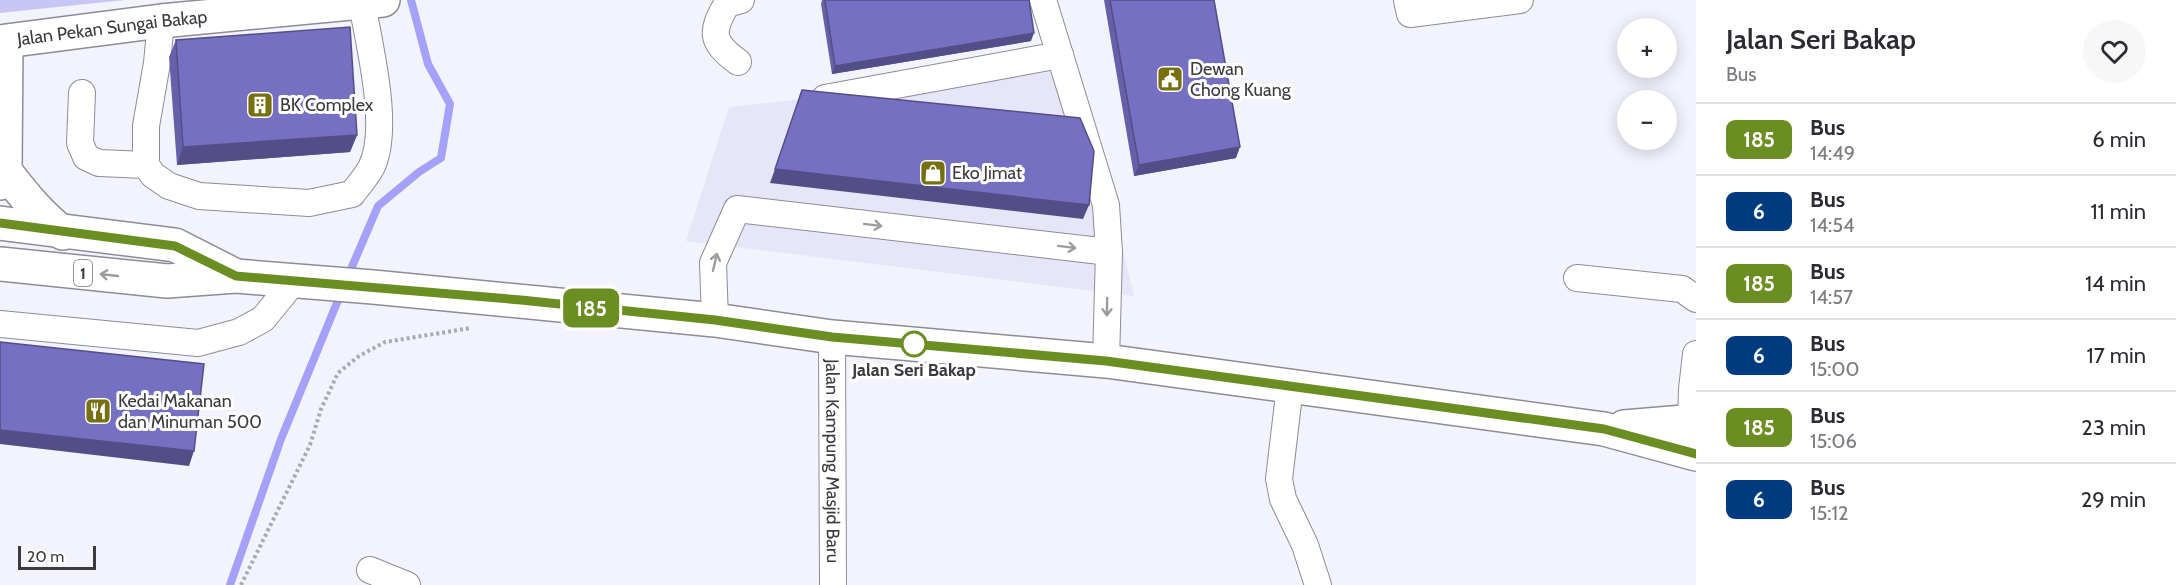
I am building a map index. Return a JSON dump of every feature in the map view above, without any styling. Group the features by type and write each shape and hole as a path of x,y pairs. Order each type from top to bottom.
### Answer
{"main road":[{"name":"Jalan Pekan Sungai Bakap","path":"3,177 3,41 161,21 372,1"},
{"path":"3,177 44,218 63,233"},
{"name":"1","path":"0,223 175,246 236,276"},
{"name":"1","path":"0,264 167,281 236,276 373,287 715,320 832,337 1106,361 1604,429 1696,454"},
{"name":"1","path":"1604,429 1694,421"}],"street":[{"path":"738,62 721,50 717,39 716,22 726,4 741,0"},
{"path":"1043,0 1106,205 1109,252 1106,361"},
{"path":"1407,0 1410,14 1520,0"},
{"path":"161,21 157,63 146,126 146,165 153,175 169,186 199,196 309,203 352,194 372,167 380,142 372,1"},
{"path":"825,98 1060,55"},
{"path":"82,93 80,143 86,157 99,163 146,165"},
{"path":"715,320 713,263 737,209 1109,252"},
{"path":"1577,278 1682,289 1696,299"},
{"path":"0,324 198,343 239,332 263,319 294,281"},
{"name":"Jalan Kampung Masjid Baru","path":"832,337 832,585"},
{"path":"1694,421 1692,389 1696,354"},
{"path":"1290,386 1279,479 1283,499 1305,545 1318,585"},
{"path":"370,570 407,585"}],"path":[{"path":"240,585 310,446 321,409 338,374 359,356 385,342 475,327"}],"shaded area":[{"path":"0,0 125,0 0,13"},
{"path":"1078,69 1134,296 686,241 729,107"}],"building":[{"path":"825,0 1029,0 1034,33 835,66"},
{"name":"Dewan Chong Kuang","path":"1110,0 1214,0 1240,147 1139,165"},
{"name":"BK Complex","path":"350,27 357,135 183,147 176,40"},
{"path":"802,90 1080,118 1094,151 1089,205 775,169"},
{"name":"Kedai Makanan dan Minuman 500","path":"0,342 204,364 194,451 0,430"}],"waterway":[{"path":"348,276 378,206 419,172 441,158 450,104 428,64 411,0"},
{"path":"230,585 281,439 341,293"}],"bus line":[{"name":"185","path":"0,223 175,246 236,276 521,300 715,320 832,337 1106,361 1604,429 1696,454"}],"place":[{"name":"Dewan Chong Kuang","path":"1170,79"},
{"name":"BK Complex","path":"260,105"},
{"name":"Eko Jimat","path":"933,173"},
{"name":"Jalan Seri Bakap","path":"914,344"},
{"name":"Kedai Makanan dan Minuman 500","path":"98,411"}]}
